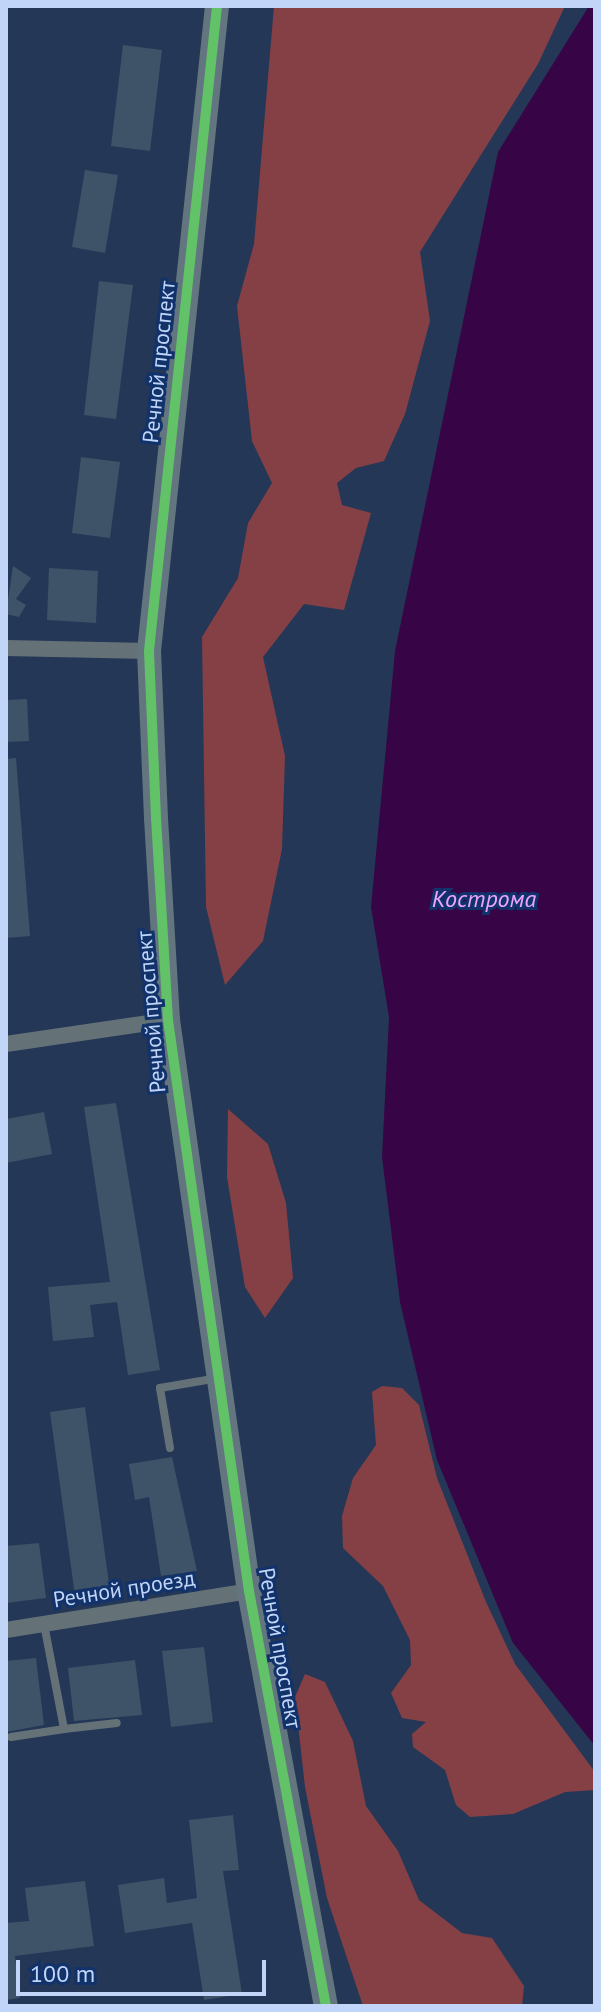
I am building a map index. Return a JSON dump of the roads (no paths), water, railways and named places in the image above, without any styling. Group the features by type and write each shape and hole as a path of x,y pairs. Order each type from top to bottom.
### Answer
{"street":[{"name":"Речной проспект","path":"217,6 149,651 168,1020 249,1591 326,2006"},
{"path":"6,648 149,651"},
{"path":"6,1044 168,1020"},
{"name":"Речной проезд","path":"6,1630 249,1591"}],"lane":[{"path":"170,1448 160,1388 218,1378"},
{"path":"44,1624 64,1729"},
{"path":"11,1737 117,1723"}],"water":[{"name":"Кострома","path":"589,6 595,6 595,1746 513,1643 437,1460 400,1302 382,1157 389,1017 371,907 395,651 498,152"}]}
